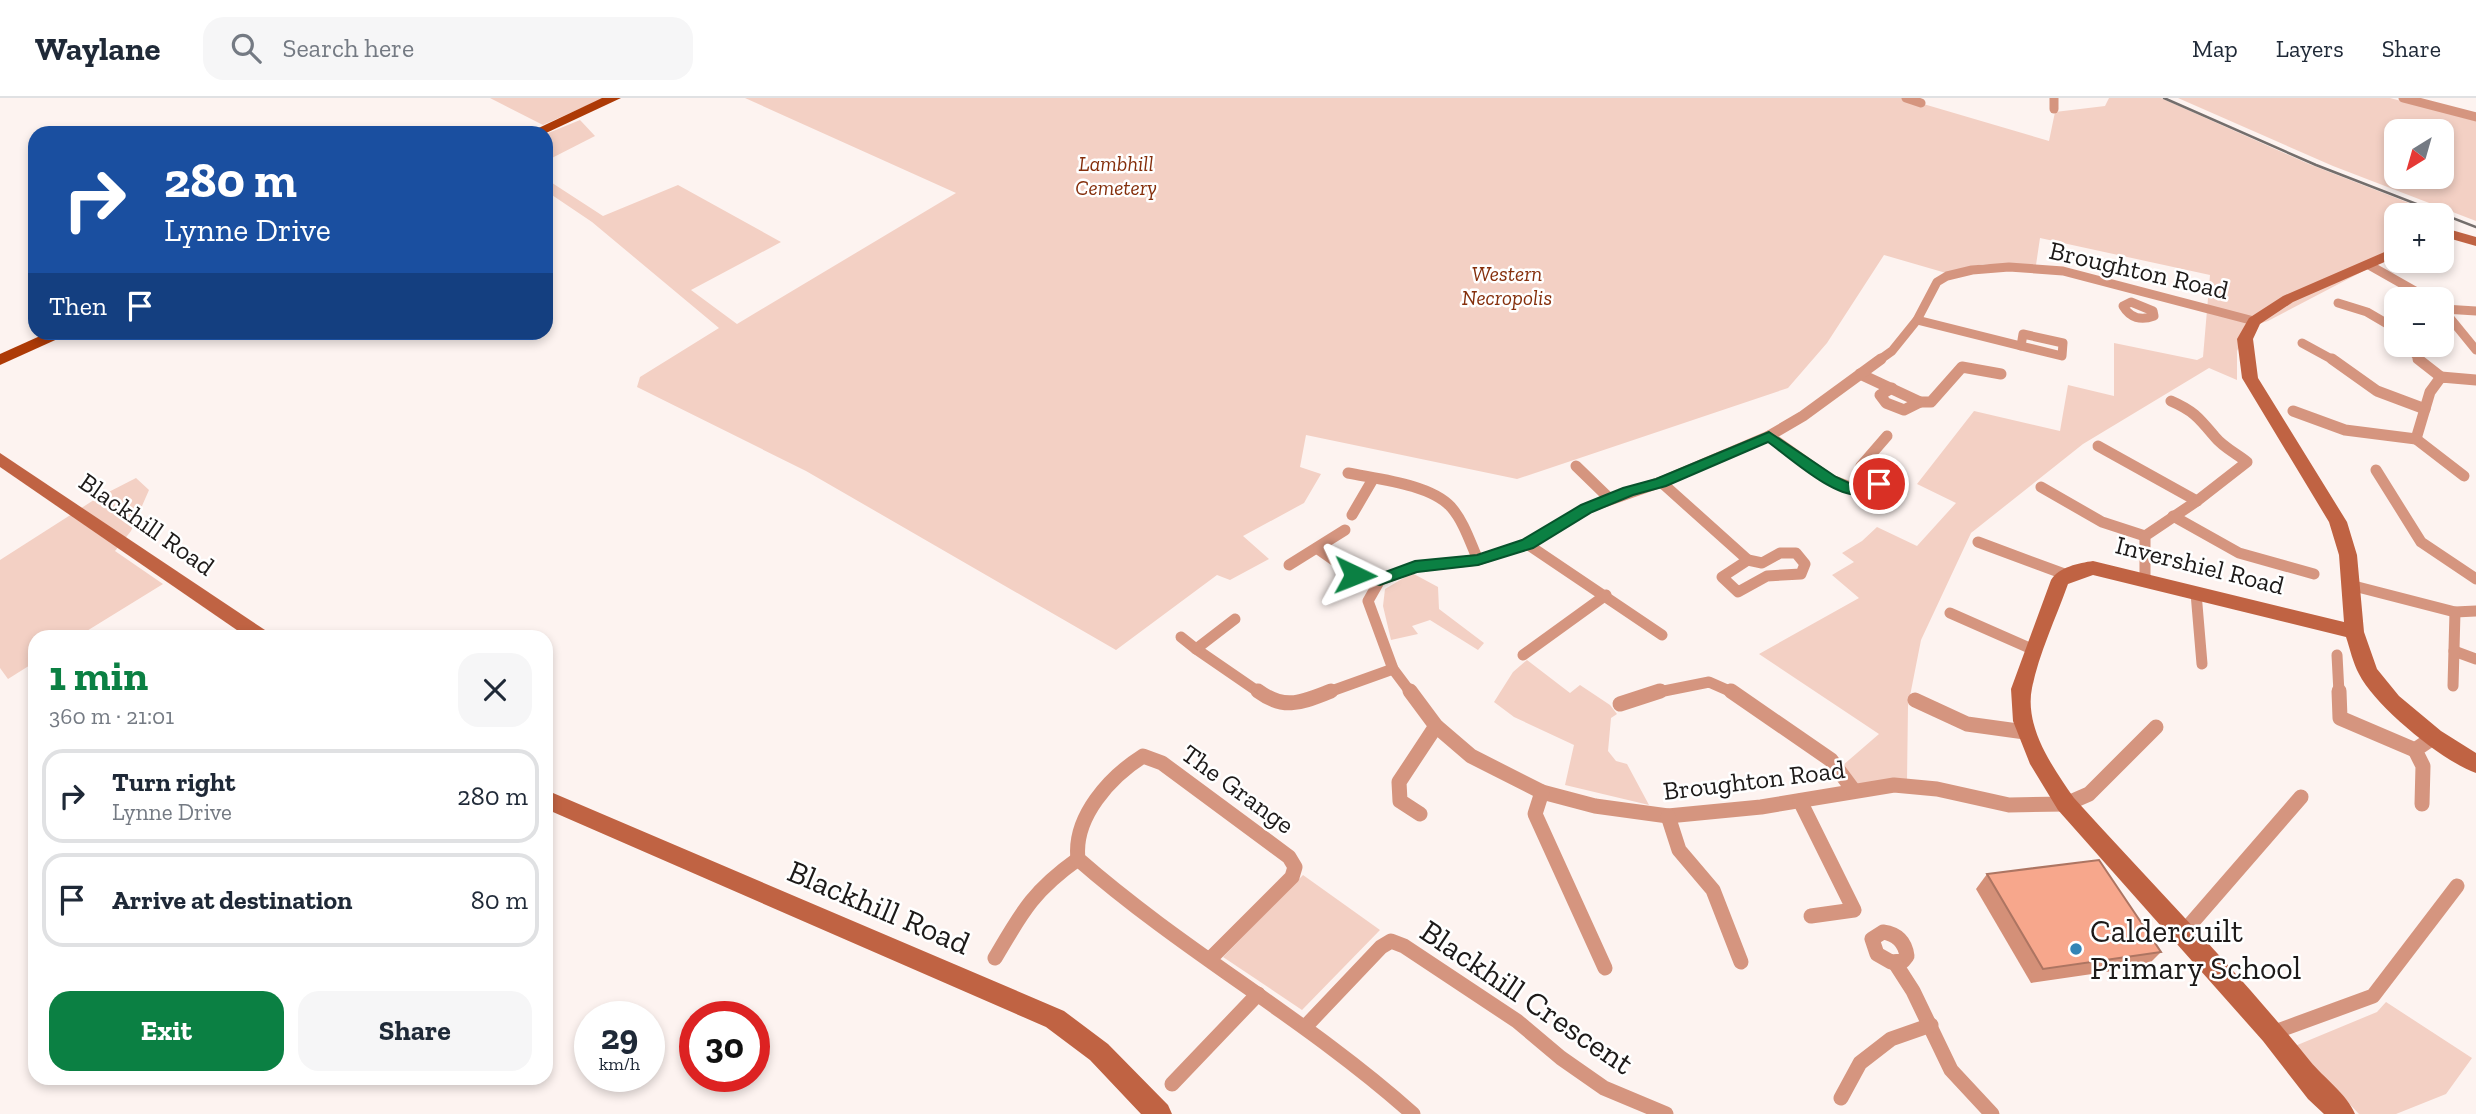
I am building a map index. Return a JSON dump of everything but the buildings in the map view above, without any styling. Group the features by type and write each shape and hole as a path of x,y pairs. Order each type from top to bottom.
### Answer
{"main road":[{"path":"551,126 614,98"},
{"path":"0,360 46,340"}],"street":[{"path":"1906,98 1921,103"},
{"path":"2054,98 2054,109"},
{"path":"2403,98 2476,117"},
{"path":"2454,235 2476,242"},
{"path":"2384,257 2288,299 2254,321 2245,339 2250,378 2338,522 2348,555 2354,632 2368,672 2392,702 2434,737 2476,764"},
{"path":"2368,265 2407,287"},
{"name":"Broughton Road","path":"2066,804 2010,805 1937,789 1894,785 1800,801 1668,816 1595,806 1542,792 1471,756 1436,726 1392,669 1368,601 1380,580 1415,567 1478,560 1527,544 1587,508 1661,482 1769,436 1803,416 1892,351 1917,320 1937,282 1972,270 2009,267 2063,271 2129,286 2254,321"},
{"path":"2129,286 2131,302"},
{"path":"2337,303 2367,312 2384,322"},
{"path":"2454,309 2476,310"},
{"path":"1917,320 2021,346"},
{"path":"2454,323 2476,350"},
{"path":"2302,343 2343,365 2377,391 2425,409"},
{"path":"2416,357 2441,377 2476,380"},
{"path":"1860,374 1892,388 1880,395 1886,403 1904,410 1920,402 1931,402 1962,368 2001,374"},
{"path":"2416,439 2430,392 2441,377"},
{"path":"2145,536 2197,501 2247,462 2216,439 2204,421 2171,401"},
{"path":"2294,411 2344,430 2416,439 2464,475"},
{"path":"1769,436 1831,480 1861,486 1861,466 1887,436"},
{"path":"2098,446 2197,501"},
{"name":"Blackhill Road","path":"0,459 251,630"},
{"path":"1576,466 1610,499"},
{"path":"2376,470 2421,542 2476,579"},
{"path":"1348,474 1418,489 1447,503 1464,527 1478,560"},
{"path":"1352,515 1373,479"},
{"path":"1661,482 1748,560 1762,563 1780,553 1788,553 1796,554 1805,564 1801,574 1767,576 1738,592 1722,578 1748,560"},
{"path":"2041,487 2102,522 2145,536"},
{"path":"2173,516 2239,553 2314,574"},
{"path":"1289,565 1345,530"},
{"path":"2145,536 2145,581"},
{"path":"1978,542 2067,575"},
{"path":"1527,544 1662,635"},
{"path":"1318,549 1355,575 1380,580"},
{"name":"Invershiel Road","path":"2067,575 2093,568 2354,632"},
{"path":"2067,575 2060,580 2021,688 2025,732 2040,767 2066,804 2272,1032 2317,1090 2342,1114"},
{"path":"2350,585 2455,612 2476,611"},
{"path":"2196,593 2202,664"},
{"path":"1523,655 1606,595"},
{"path":"2453,686 2455,612"},
{"path":"1950,613 2034,650"},
{"path":"1196,649 1234,619"},
{"path":"1181,637 1267,698 1293,705 1392,669"},
{"path":"2454,651 2476,659"},
{"path":"2337,655 2340,718 2415,750 2423,766 2422,804"},
{"path":"1620,704 1671,688 1709,682 1732,692 1831,760 1854,791"},
{"path":"1916,701 1967,724 2025,732"},
{"path":"1420,814 1400,801 1399,782 1436,726"},
{"path":"2066,804 2089,794 2156,727"},
{"path":"2415,750 2434,737"},
{"name":"The Grange","path":"1078,859 1077,836 1084,820 1131,762 1143,756 1162,763 1289,856 1295,867 1292,877 1209,960"},
{"path":"1542,792 1535,814 1605,968"},
{"path":"2182,934 2301,797"},
{"path":"1800,801 1854,909 1811,916"},
{"name":"Blackhill Road","path":"553,802 1055,1019 1099,1052 1159,1114"},
{"path":"1668,816 1679,850 1713,890 1741,962"},
{"path":"995,958 1028,902 1053,877 1078,859 1099,879 1209,960 1306,1026 1387,1089 1413,1114"},
{"path":"2272,1032 2373,996 2457,886"},
{"name":"Blackhill Crescent","path":"1306,1026 1381,947 1391,941 1404,946 1517,1021 1561,1058 1604,1088 1666,1114"},
{"path":"1895,963 1931,1025 1951,1070 1992,1114"},
{"path":"1172,1084 1258,994"},
{"path":"1841,1098 1860,1063 1891,1038 1931,1025"}],"green space":[{"path":"490,98 604,98 543,125"},
{"path":"745,98 1903,98 2049,141 2055,112 2105,106 2109,98 2161,98 2309,164 2409,203 2384,203 2384,260 2268,321 2248,327 2237,351 2237,380 2209,368 2083,444 1971,533 1921,640 1908,706 1907,781 1856,787 1842,766 1879,734 1759,654 1859,598 1832,575 1854,562 1842,553 1862,541 1877,527 1917,546 1956,503 1917,484 1974,411 2060,431 2068,385 2114,396 2114,343 2197,360 2203,357 2210,275 2040,238 2036,265 1983,264 1946,273 1884,255 1827,343 1788,388 1517,479 1306,435 1300,467 1321,474 1304,503 1243,536 1269,559 1230,580 1217,575 1116,650 806,471 637,387 640,377 719,328 592,222 553,196 553,184 603,216 678,185 781,242 691,290 737,324 956,193"},
{"path":"2178,98 2390,98 2476,121 2476,221 2454,213 2454,203 2429,203 2393,189 2454,189 2454,119 2384,119 2384,186"},
{"path":"580,120 595,136 553,157 553,131"},
{"path":"136,478 149,490 131,531 115,551 163,584 88,630 28,630 28,666 8,679 0,668 0,560 97,498"},
{"path":"1412,573 1438,587 1439,609 1484,643 1478,650 1430,620 1412,626 1418,634 1391,640 1383,606 1385,589"},
{"path":"1527,660 1570,693 1580,685 1610,705 1617,714 1611,718 1608,751 1616,761 1627,764 1649,805 1565,785 1574,745 1514,717 1494,702 1513,672"},
{"path":"1303,875 1380,930 1302,1010 1223,957"},
{"path":"2386,1002 2472,1058 2446,1094 2396,1114 2359,1114 2295,1046 2377,1012"}],"railway":[{"path":"2164,98 2316,165 2476,227"}],"place":[{"name":"Caldercuilt Primary School","path":"2076,949"}],"route":[{"path":"1355,575 1380,580 1415,567 1478,560 1527,544 1587,508 1628,491 1661,482 1769,436 1831,480 1847,488 1857,490 1857,486 1864,481 1879,484"}],"park label":[{"name":"Lambhill Cemetery","path":"1116,175"},
{"name":"Western Necropolis","path":"1507,285"}]}
